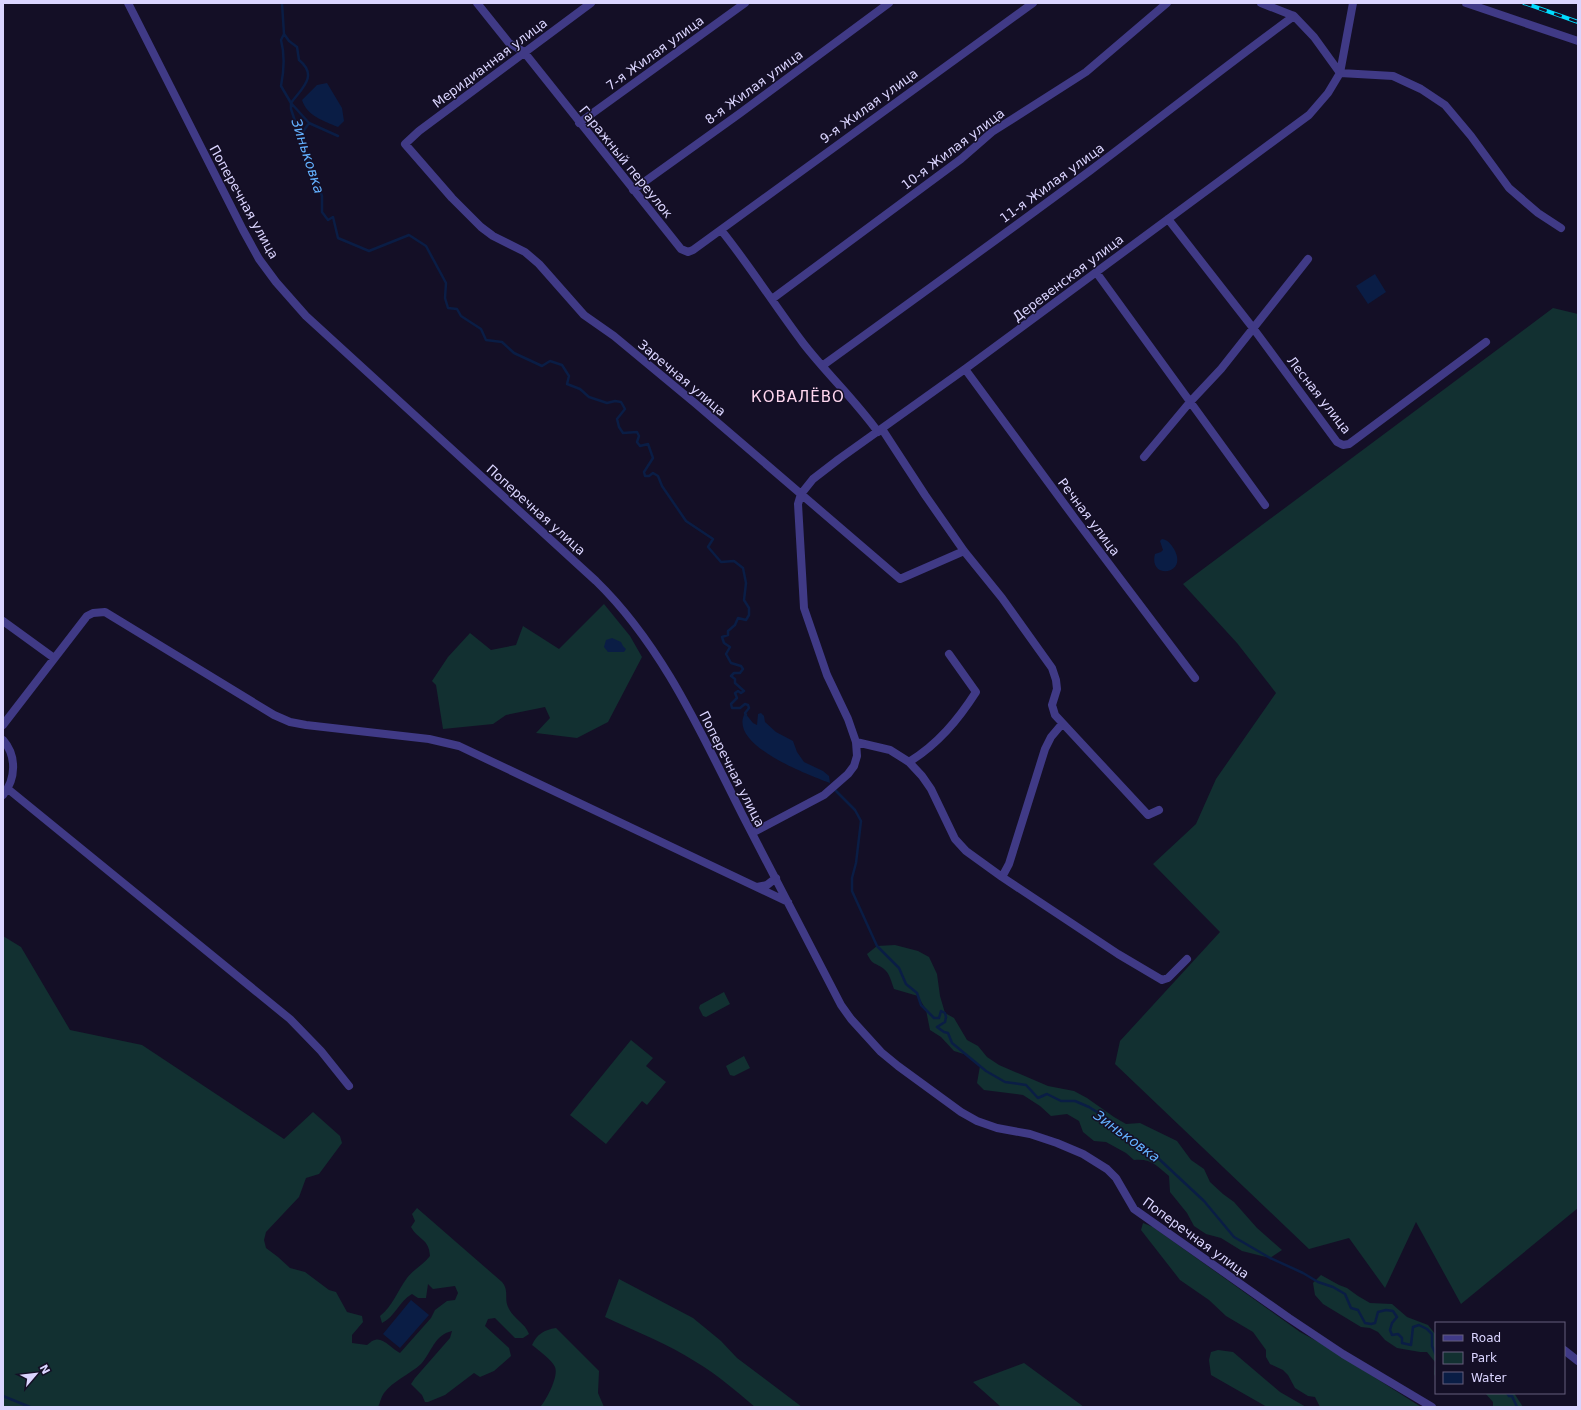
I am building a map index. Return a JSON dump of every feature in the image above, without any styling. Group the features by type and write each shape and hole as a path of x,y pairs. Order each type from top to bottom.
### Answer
{"street":[{"name":"Поперечная улица","path":"128,3 231,209 260,259 276,282 306,316 379,381 616,600 678,691 841,1005 870,1042 898,1066 977,1121 997,1128 1030,1134 1057,1143 1083,1154 1107,1169 1116,1178 1134,1209 1295,1322 1350,1358 1432,1407"},
{"name":"Гаражный переулок","path":"477,3 509,43 524,52 680,249 688,252 693,250 721,230"},
{"name":"Меридианная улица","path":"404,144 419,131 591,3"},
{"name":"7-я Жилая улица","path":"579,123 745,3"},
{"name":"8-я Жилая улица","path":"633,190 889,3"},
{"name":"9-я Жилая улица","path":"721,230 1033,3"},
{"name":"10-я Жилая улица","path":"772,300 961,159 992,132 1086,72 1167,3"},
{"path":"1261,3 1294,16 1314,37 1340,73"},
{"path":"1340,73 1353,3"},
{"path":"1466,3 1578,41"},
{"name":"11-я Жилая улица","path":"822,366 1091,170 1162,117 1226,66 1294,16"},
{"path":"1340,73 1393,76 1421,89 1445,105 1471,136 1509,188 1538,213 1561,228"},
{"name":"Деревенская улица","path":"801,494 813,479 965,369 1309,115 1328,93 1340,73"},
{"name":"Заречная улица","path":"404,144 452,198 481,227 493,236 525,252 539,264 584,315 614,336 696,404 900,579 964,551"},
{"name":"Лесная улица","path":"1168,219 1253,328 1337,442 1342,445 1349,444 1486,342"},
{"path":"721,230 822,366 880,430 964,551 1002,598 1052,668 1057,689 1052,705 1055,715 1148,815 1159,810"},
{"path":"1144,458 1190,402 1221,369 1308,259"},
{"path":"1096,272 1265,505"},
{"name":"Речная улица","path":"965,369 1076,520 1196,678"},
{"path":"752,833 832,790 854,766 857,756 856,742 848,719 827,675 804,608 798,504 801,494"},
{"path":"3,725 87,616 99,612 105,612 274,715 306,725 429,739 459,746 788,902"},
{"path":"3,621 54,658"},
{"path":"909,762 923,754 941,738 960,716 976,692 949,654"},
{"path":"1002,876 1009,864 1045,750 1051,737 1062,724"},
{"path":"3,740 9,747 14,764 11,782 6,792 256,989 290,1019 321,1051 349,1086"},
{"path":"856,742 890,750 909,762 922,776 931,790 955,839 966,851 1118,954 1162,980 1168,978 1187,959"},
{"path":"757,887 768,885 776,878"},
{"path":"1565,1351 1578,1361"}],"green space":[{"path":"1553,308 1578,314 1578,1208 1461,1304 1416,1222 1385,1288 1349,1238 1309,1249 1115,1064 1120,1041 1220,932 1153,864 1196,824 1216,779 1276,693 1237,643 1183,584"},
{"path":"604,604 630,636 642,657 608,722 577,738 536,733 550,718 545,707 506,715 493,724 443,729 436,685 432,681 448,657 470,633 491,650 516,645 523,626 559,649"},
{"path":"3,936 21,947 70,1030 142,1045 284,1139 313,1112 340,1136 342,1143 319,1174 306,1178 299,1197 266,1232 264,1240 266,1248 290,1268 305,1272 329,1290 336,1292 347,1312 362,1316 363,1322 352,1335 352,1343 367,1345 373,1341 381,1340 400,1353 431,1318 435,1310 447,1301 455,1300 458,1293 455,1286 433,1289 428,1284 426,1298 418,1298 412,1294 390,1317 382,1323 380,1316 391,1303 407,1278 430,1256 428,1246 411,1227 415,1221 412,1214 417,1208 502,1282 506,1289 506,1302 509,1309 525,1327 529,1334 523,1338 515,1338 495,1318 488,1319 485,1326 509,1348 511,1356 494,1371 480,1377 474,1373 445,1395 428,1402 425,1402 422,1395 411,1384 450,1338 452,1331 441,1336 421,1364 388,1389 383,1395 378,1407 3,1407"},
{"path":"895,945 918,951 929,957 937,974 940,996 945,1013 954,1018 967,1040 978,1046 987,1057 999,1065 1048,1086 1074,1091 1126,1124 1140,1123 1177,1141 1191,1160 1204,1169 1210,1182 1234,1202 1257,1228 1282,1250 1270,1258 1242,1251 1221,1238 1206,1234 1194,1226 1187,1213 1170,1192 1169,1176 1157,1166 1145,1160 1134,1160 1126,1153 1106,1142 1094,1141 1083,1132 1079,1121 1067,1114 1051,1116 1040,1106 1023,1095 984,1090 977,1083 980,1066 967,1055 954,1051 941,1037 930,1030 926,1010 918,996 894,989 888,973 873,962 867,954 877,946"},
{"path":"724,992 730,1004 706,1017 703,1016 699,1008 700,1005"},
{"path":"631,1040 653,1058 646,1066 666,1082 647,1105 642,1101 606,1144 570,1115"},
{"path":"744,1056 750,1068 734,1076 730,1075 726,1066"},
{"path":"1143,1223 1153,1227 1300,1332 1324,1345 1421,1407 1320,1407 1315,1397 1308,1396 1295,1388 1288,1375 1283,1370 1270,1364 1266,1357 1266,1350 1253,1332 1226,1316 1209,1300 1180,1280 1141,1230"},
{"path":"1321,1275 1347,1288 1370,1303 1392,1304 1407,1317 1428,1325 1435,1334 1435,1362 1427,1352 1397,1348 1385,1340 1378,1332 1370,1328 1361,1327 1323,1304 1315,1295 1313,1283"},
{"path":"619,1279 693,1318 721,1341 737,1358 802,1407 755,1407 734,1389 685,1355 605,1317"},
{"path":"556,1328 599,1371 598,1393 604,1407 540,1407 554,1382 556,1371 551,1361 532,1345 541,1333"},
{"path":"1218,1350 1233,1352 1280,1392 1306,1407 1267,1407 1211,1375 1209,1360 1211,1352"},
{"path":"1024,1363 1084,1407 1001,1407 973,1382"},
{"path":"1486,1394 1515,1394 1523,1407 1493,1407 1493,1402"}],"water":[{"path":"327,83 342,108 344,121 338,127 312,114 304,106 302,100 317,85"},
{"path":"1375,274 1386,292 1368,304 1356,286"},
{"path":"1162,539 1166,540 1174,549 1177,558 1173,569 1168,571 1162,571 1157,568 1154,562 1155,554 1163,550 1160,541"},
{"path":"612,638 621,642 626,649 624,652 608,652 604,647 606,640"},
{"path":"745,713 753,723 757,725 758,714 761,713 764,716 765,722 776,732 793,741 797,752 804,762 823,771 829,776 830,783 789,766 758,747 748,736 743,725"},
{"path":"411,1300 429,1315 400,1348 383,1334"}],"waterway":[{"name":"Зиньковка","path":"282,3 284,34 281,40 284,63 281,86 291,103 291,109 322,196 322,212 328,220 333,217 338,238 369,251 409,235 426,246 446,283 445,298 448,308 457,309 461,316 481,329 486,340 502,342 514,353 542,366 550,361 562,365 569,376 567,384 580,389 589,397 607,403 615,401 621,402 625,409 617,419 619,427 623,433 637,432 639,436 637,442 640,446 648,444 653,458 644,472 645,476 649,476 653,473 658,476 662,486 686,521 713,539 708,547 721,562 734,561 743,568 746,583 744,600 749,608 749,615 746,620 738,618 735,625 728,631 728,635 722,637 724,643 730,647 726,654 731,663 741,666 743,669 740,673 734,673 731,676 735,679 735,683 744,691 741,693 738,691 735,693 737,698 731,704 732,708 740,708 745,704 748,705 749,708 745,713 746,715"},
{"path":"284,34 289,41 297,47 299,60 308,72 306,82 291,103 309,123 338,136"},
{"path":"300,136 309,123"},
{"name":"Зиньковка","path":"835,790 855,810 861,821 856,863 852,878 852,891 877,946 899,968 906,984 917,993 921,1005 934,1018 939,1018 941,1011 945,1013 945,1022 937,1027 948,1033 952,1043 986,1071 1005,1082 1026,1085 1038,1098 1047,1094 1061,1101 1075,1101 1089,1107 1108,1119 1159,1159 1204,1201 1234,1237 1270,1258 1345,1294 1351,1308 1358,1310 1365,1323 1375,1323 1378,1312 1386,1310 1393,1311 1397,1317 1392,1323 1390,1330 1392,1335 1398,1334 1402,1338 1402,1343 1411,1345 1413,1327 1419,1325 1427,1329 1432,1334 1432,1346 1435,1353"},
{"name":"Зиньковка","path":"1508,1394 1509,1396 1512,1396 1517,1407"},
{"path":"3,1396 30,1407"}],"railway":[{"path":"1524,3 1578,22"}],"district":[{"name":"КОВАЛЁВО","path":"798,397"}]}
